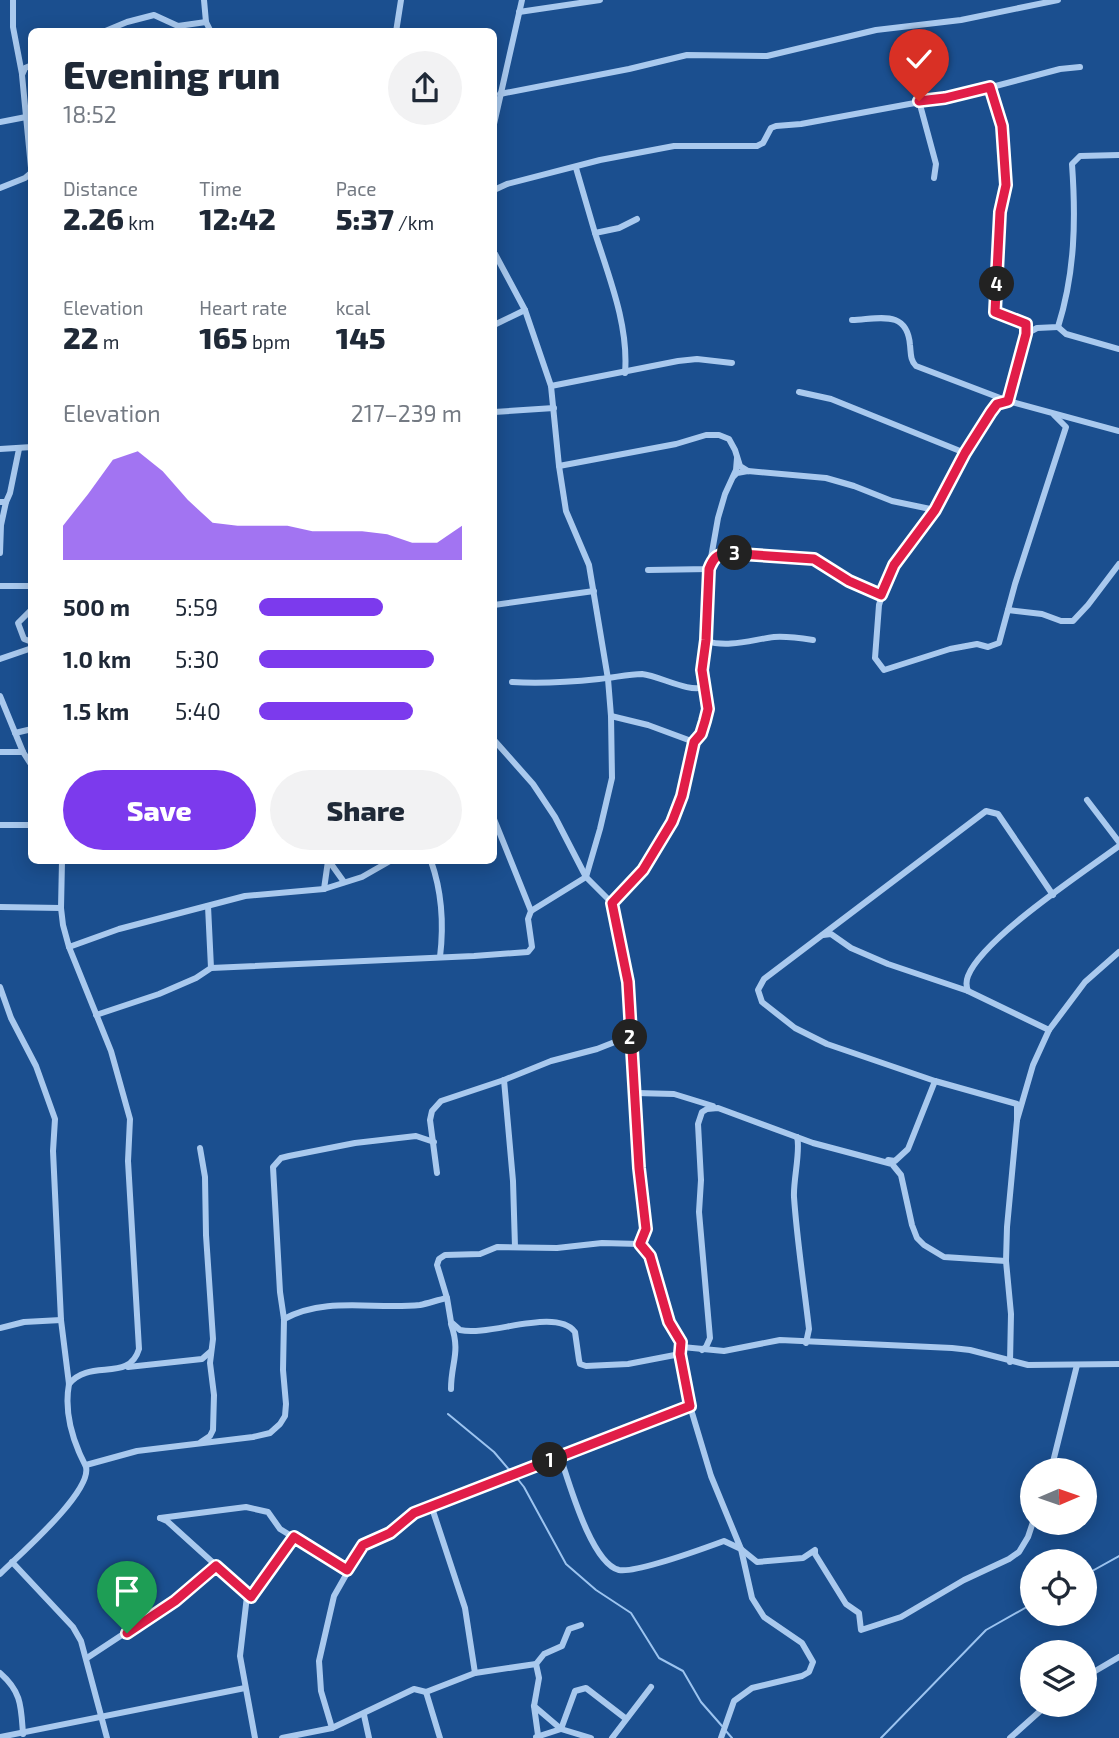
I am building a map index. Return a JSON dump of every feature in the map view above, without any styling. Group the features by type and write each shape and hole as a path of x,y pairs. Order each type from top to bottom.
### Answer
{"street":[{"path":"13,0 13,27 22,75 28,139"},
{"path":"204,0 209,28"},
{"path":"397,28 401,0"},
{"path":"497,109 522,0"},
{"path":"519,12 600,0"},
{"path":"500,94 687,55 767,56 876,30 961,20 1022,3 1058,0"},
{"path":"113,28 154,15 178,26 206,22"},
{"path":"22,75 28,67"},
{"path":"497,189 600,160 674,146 758,146 763,143 771,128 776,126 801,124 945,98 1060,69 1080,67"},
{"path":"497,81 503,82"},
{"path":"990,87 1002,126 1006,185 1000,212 995,312 1037,328 1058,327 1066,334 1119,349"},
{"path":"919,101 936,164 934,178"},
{"path":"0,122 26,117"},
{"path":"1058,327 1074,254 1072,164 1080,156 1119,155"},
{"path":"576,168 615,299 626,359 625,373"},
{"path":"0,188 28,176"},
{"path":"595,233 619,228 637,219"},
{"path":"96,1015 159,994 196,978 211,968 528,952 532,947 528,919 531,911 586,877 610,793 613,756 608,678 589,565 566,511 551,386 525,310 497,259"},
{"path":"497,324 525,310"},
{"path":"852,320 901,321 909,333 912,362 916,366 1008,401 1119,431"},
{"path":"1008,401 1026,334 1026,324"},
{"path":"1026,334 1037,328"},
{"path":"551,386 625,373 678,360 698,359 732,363"},
{"path":"799,392 831,399 965,453"},
{"path":"1008,401 997,404 965,453 935,510 901,555 881,595 875,658 884,670 950,649 977,644 988,647 999,643 1066,427 1054,415"},
{"path":"497,412 554,408"},
{"path":"559,466 643,451 706,435 719,435 729,439 740,466 748,471"},
{"path":"0,449 28,448"},
{"path":"0,553 3,502 10,493 19,449"},
{"path":"612,903 643,870 672,822 687,778 694,742 701,734 708,709 702,670 709,569 718,518 737,458"},
{"path":"733,477 737,473 748,471 825,478 892,501 935,510"},
{"path":"709,569 714,558 726,553 814,559 849,581 881,595"},
{"path":"1008,611 1042,614 1061,621 1073,621 1119,564"},
{"path":"648,570 709,569"},
{"path":"0,586 28,586"},
{"path":"497,605 594,591"},
{"path":"28,613 18,623 24,639 28,640"},
{"path":"706,640 720,645 774,638 798,637 813,640"},
{"path":"0,659 28,649"},
{"path":"512,682 568,682 643,674 665,678 691,688 704,687"},
{"path":"0,696 28,760"},
{"path":"611,716 648,725 694,742"},
{"path":"15,733 28,730"},
{"path":"497,743 533,785 547,806 586,877 612,903 628,982 639,1168 646,1229 640,1244"},
{"path":"0,752 23,752"},
{"path":"968,991 967,978 976,962 1003,935 1119,844 1087,800"},
{"path":"1017,1104 935,1081 827,1044 795,1028 762,1002 758,990 760,984 986,811 998,814 1053,895"},
{"path":"0,825 28,825"},
{"path":"497,826 531,911"},
{"path":"62,864 61,908 69,947 111,1051 130,1119 128,1161 139,1349 134,1362 120,1368"},
{"path":"324,889 328,864"},
{"path":"331,864 344,882"},
{"path":"69,947 119,929 246,896 324,889 373,872 385,864"},
{"path":"431,864 439,886 442,941 440,957"},
{"path":"208,906 211,968"},
{"path":"0,907 61,908"},
{"path":"823,935 831,934 851,948 888,964 968,991 1049,1030"},
{"path":"1017,1120 1033,1065 1049,1030 1085,982 1119,952"},
{"path":"0,987 11,1018 36,1066 55,1119 52,1151 61,1320 69,1384 69,1419 86,1465 87,1476 78,1494 0,1574"},
{"path":"437,1173 430,1120 435,1105 551,1061 597,1049 630,1036"},
{"path":"503,1080 513,1181 515,1247"},
{"path":"635,1093 674,1094 813,1143 895,1161 908,1149 935,1081"},
{"path":"1010,1362 1007,1227 1017,1104 1021,1096 1024,1096"},
{"path":"702,1349 710,1338 699,1212 701,1180 698,1124 702,1111 718,1108"},
{"path":"86,1465 137,1451 270,1433 281,1424 286,1404 283,1370 284,1319 279,1292 273,1167 281,1158 355,1143 416,1136 434,1142"},
{"path":"797,1137 799,1149 795,1164 794,1196 809,1329 806,1343"},
{"path":"799,1149 813,1143"},
{"path":"200,1148 205,1177 206,1247 213,1339 210,1352 214,1395 212,1430 210,1436 200,1443"},
{"path":"879,1159 896,1167 901,1175 912,1226 917,1238 924,1245 944,1256 1006,1261"},
{"path":"451,1389 456,1358 455,1335 436,1265 439,1259 445,1255 480,1254 497,1247 557,1248 602,1243 640,1244 650,1256 669,1322 681,1351 690,1406 711,1476 741,1549 752,1598 764,1617 802,1643 813,1661 809,1672 802,1676 752,1688 734,1701 722,1735"},
{"path":"284,1319 306,1308 329,1305 420,1305 447,1298"},
{"path":"0,1328 24,1322 61,1320"},
{"path":"451,1322 465,1331 506,1328 529,1323 566,1324 575,1332 580,1364 586,1367 628,1364 681,1351 724,1351 779,1340 952,1348 1028,1365 1119,1364"},
{"path":"69,1384 76,1375 85,1372 202,1359 210,1352"},
{"path":"1054,1458 1077,1365"},
{"path":"332,1728 321,1691 319,1661 334,1595 363,1545 390,1533 414,1513 690,1406"},
{"path":"560,1456 586,1528 603,1559 617,1570 668,1560 724,1541 741,1549 757,1562"},
{"path":"251,1597 167,1521 160,1518 246,1507 268,1512 279,1529 347,1570"},
{"path":"432,1508 465,1608 475,1672"},
{"path":"744,1570 757,1562 803,1558 815,1550 846,1604 859,1613 861,1630 901,1616 964,1580 1009,1559 1019,1552 1029,1535"},
{"path":"251,1597 294,1537"},
{"path":"12,1562 73,1627 87,1658 107,1738"},
{"path":"87,1658 175,1601 216,1566"},
{"path":"251,1597 247,1595 240,1656 255,1738"},
{"path":"282,1738 332,1728 414,1689 426,1692 475,1672 536,1664 544,1654 562,1646 569,1629 581,1625"},
{"path":"1097,1670 1119,1657"},
{"path":"536,1664 539,1678 534,1706 536,1737 561,1729"},
{"path":"0,1673 16,1690 23,1734"},
{"path":"612,1738 651,1687"},
{"path":"0,1737 245,1688"},
{"path":"561,1729 575,1691 580,1688 586,1688 625,1718"},
{"path":"426,1692 440,1738"},
{"path":"534,1706 561,1729 591,1738"},
{"path":"363,1715 369,1738"},
{"path":"1010,1738 1033,1717"}],"waterway":[{"path":"448,1414 494,1452 512,1473"},
{"path":"516,1477 566,1564 596,1590 631,1613 659,1658 683,1671 701,1702 722,1726"},
{"path":"1097,1568 1119,1556"},
{"path":"881,1738 986,1630 1020,1611"},
{"path":"725,1730 732,1738"}],"route":[{"path":"127,1633 175,1601 216,1566 251,1597 294,1537 347,1570 363,1545 390,1533 414,1513 690,1406 680,1354 681,1342 669,1322 650,1256 640,1244 646,1229 639,1168 628,982 618,922 612,903 643,870 672,822 690,768 694,742 701,734 705,721 708,709 702,670 709,569 714,558 726,553 814,559 849,581 881,595 894,565 935,510 965,453 991,412 997,404 1008,401 1026,334 1026,324 995,312 1000,212 1006,185 1002,126 990,87 919,101"}]}
